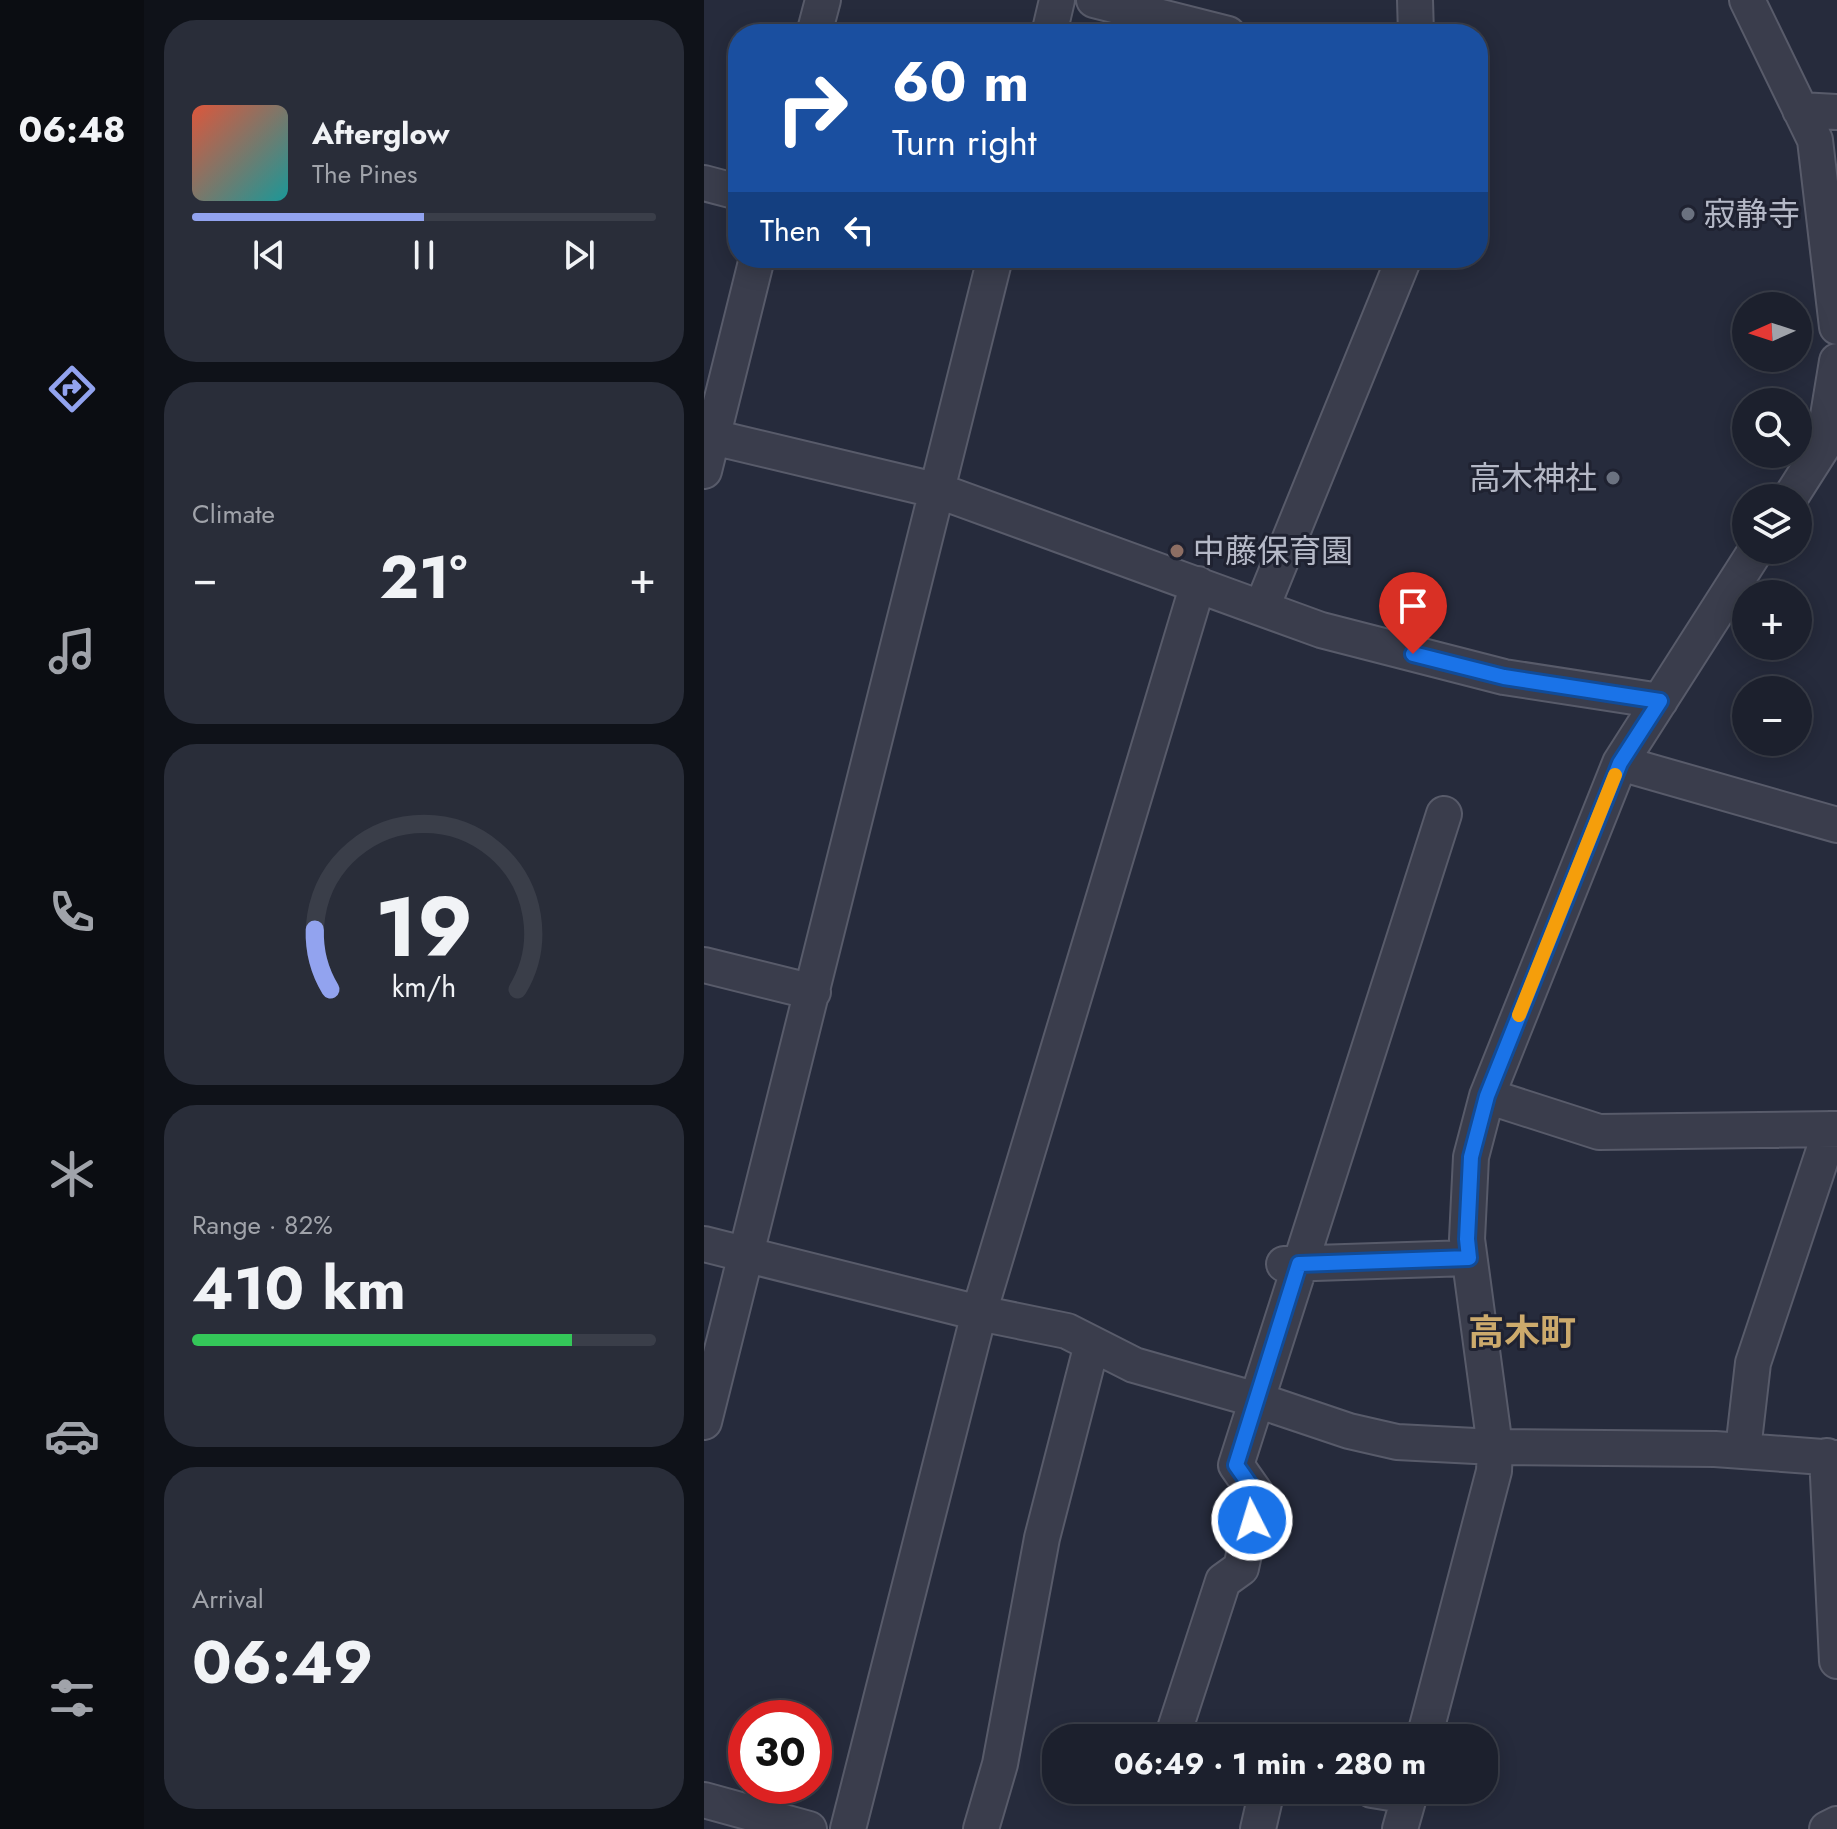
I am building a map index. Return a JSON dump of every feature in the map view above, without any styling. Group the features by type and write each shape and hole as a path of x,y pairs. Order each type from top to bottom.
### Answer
{"street":[{"path":"817,24 823,0"},
{"path":"1051,24 1057,0"},
{"path":"1094,0 1189,24"},
{"path":"1415,0 1416,24"},
{"path":"1747,0 1815,140 1837,327"},
{"path":"1800,110 1837,112"},
{"path":"704,183 728,189"},
{"path":"704,471 708,436 754,268"},
{"path":"704,1422 993,268"},
{"path":"1262,607 1400,268"},
{"path":"1799,484 1823,446 1837,361"},
{"path":"708,436 939,491 1321,630 1504,677 1660,701"},
{"path":"1428,1724 1494,1471 1495,1447 1467,1239 1471,1157 1487,1096 1620,763 1747,564"},
{"path":"848,1829 979,1313 1198,584"},
{"path":"1620,763 1837,825"},
{"path":"1177,1724 1223,1581 1241,1568 1257,1495 1236,1465 1257,1400 1292,1264 1444,814"},
{"path":"704,965 813,992"},
{"path":"1487,1096 1599,1132 1834,1129 1753,1363 1743,1450"},
{"path":"704,1244 979,1313 1067,1331 1134,1365 1257,1400 1349,1431 1397,1442 1495,1447 1743,1450 1832,1457 1837,1661"},
{"path":"1292,1264 1469,1258"},
{"path":"981,1829 1000,1764 1042,1538 1092,1344"},
{"path":"704,1800 809,1829"},
{"path":"1258,1829 1264,1804"},
{"path":"1400,1829 1407,1804"},
{"path":"1827,1829 1837,1824"}],"slow traffic":[{"path":"1519,1015 1615,775"}],"place":[{"name":"寂静寺","path":"1688,214"},
{"name":"高木神社","path":"1613,478"},
{"name":"中藤保育園","path":"1177,551"}],"district":[{"name":"高木町","path":"1522,1332"}],"route":[{"path":"1252,1520 1257,1495 1236,1465 1299,1264 1469,1258 1471,1157 1487,1096 1620,763 1660,701 1504,677 1413,654"}]}
